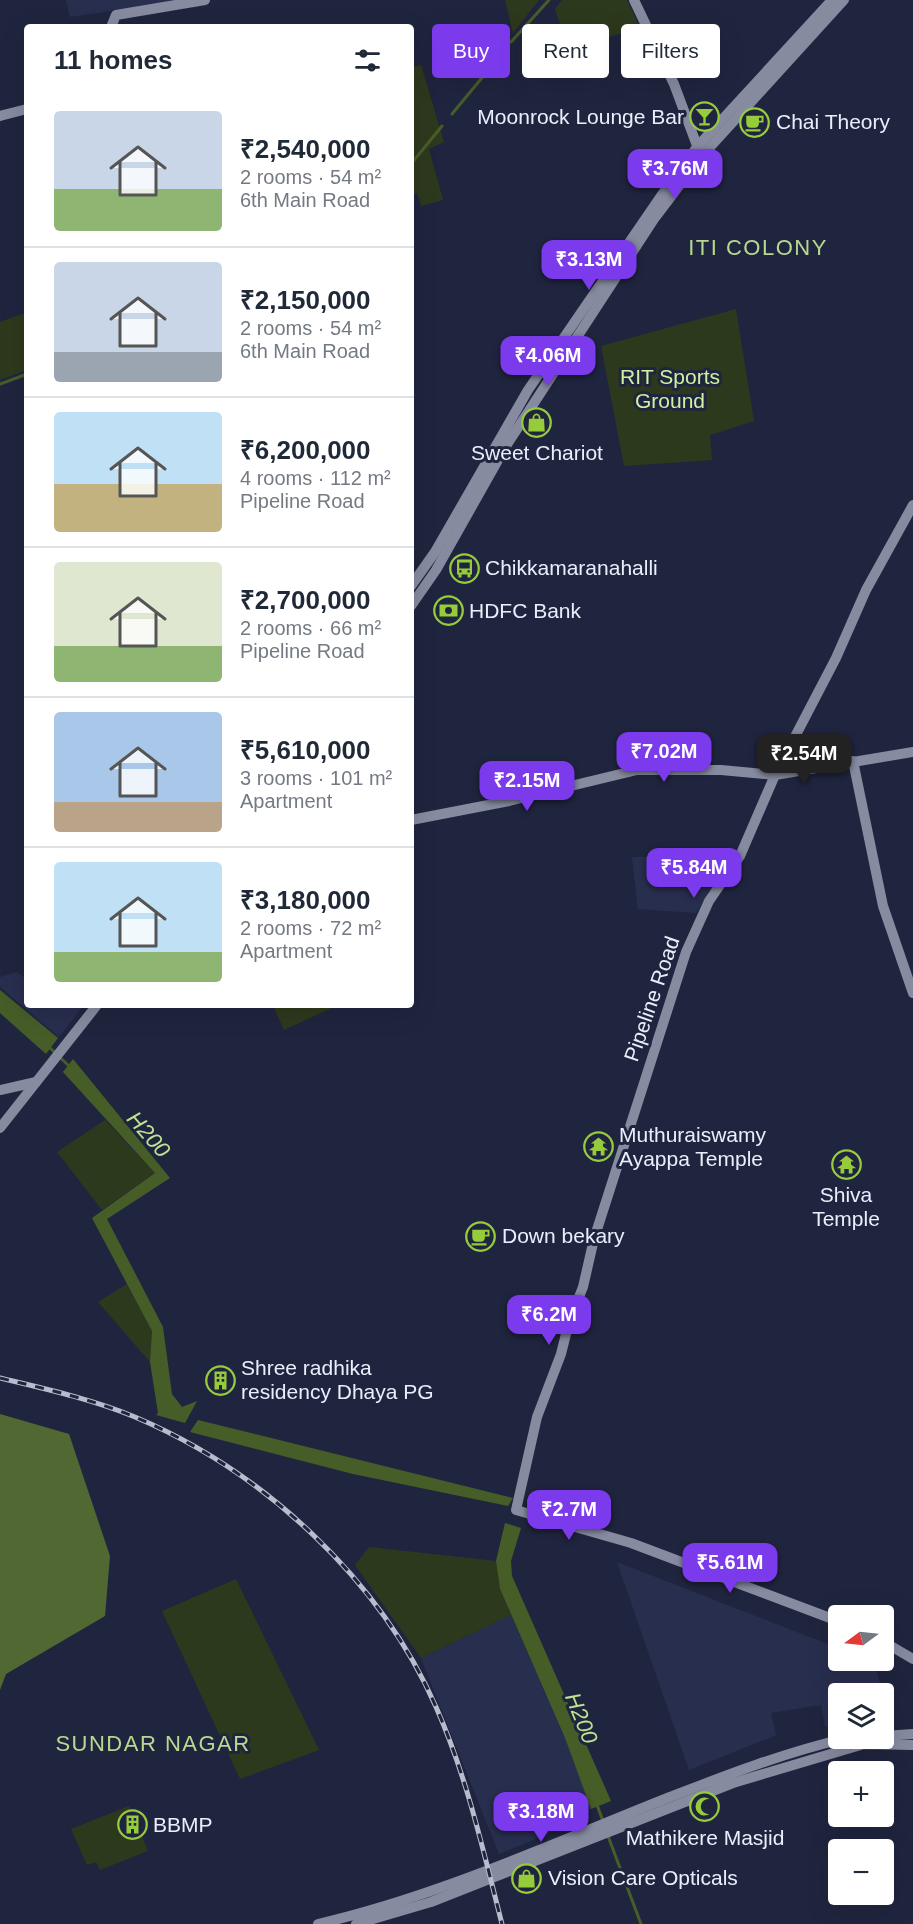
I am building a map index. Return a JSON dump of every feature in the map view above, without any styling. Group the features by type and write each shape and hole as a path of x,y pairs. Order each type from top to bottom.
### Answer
{"main road":[{"path":"112,24 116,15 205,0"},
{"path":"634,0 674,84 700,152"},
{"path":"414,602 436,570 503,444 528,390 632,237 700,152 765,80 832,0"},
{"path":"765,80 844,0"},
{"path":"0,116 24,110"},
{"path":"414,582 503,444 700,152"},
{"name":"Pipeline Road","path":"828,1617 631,1543 516,1510 537,1417 561,1354 610,1188 619,1169 686,952 709,901 740,856 775,775 836,658 866,590 913,505"},
{"path":"414,819 509,801 637,770 721,770 775,775 913,752"},
{"path":"853,761 884,906 913,993"},
{"path":"0,1128 68,1045 95,1008"},
{"path":"0,1090 36,1082"},
{"path":"894,1648 913,1659"},
{"path":"894,1735 913,1734"},
{"path":"356,1924 431,1902 789,1754 828,1743"},
{"path":"318,1924 428,1893 732,1778 864,1744 913,1745"}],"shaded area":[{"path":"66,0 185,0 70,17"},
{"path":"684,856 687,869 718,877 696,913 638,909 632,857"},
{"path":"17,972 24,978 24,1007 0,987 0,977"},
{"path":"0,990 58,1038 46,1054 0,1013"},
{"path":"25,1008 82,1008 59,1037"},
{"path":"73,1059 170,1178 107,1219 163,1327 172,1394 182,1407 197,1401 185,1423 156,1415 158,1413 150,1362 152,1331 92,1218 155,1173 63,1072"},
{"path":"0,1414 69,1434 110,1556 105,1616 6,1674 0,1690"},
{"path":"198,1420 513,1498 508,1506 353,1474 190,1432"},
{"path":"505,1523 521,1528 511,1561 512,1576 611,1801 591,1809 565,1738 500,1589 496,1561"},
{"path":"617,1562 828,1644 828,1671 877,1671 880,1683 828,1683 828,1727 825,1727 821,1705 771,1713 776,1735 689,1770"},
{"path":"511,1615 565,1738 591,1809 568,1818 570,1825 499,1854 421,1658"}],"green space":[{"path":"505,0 539,0 513,33"},
{"path":"562,0 627,0 638,24 621,24 621,34 609,37 609,24 560,24 555,9"},
{"path":"421,65 444,142 429,149 443,200 421,206 417,193 414,194 414,66"},
{"name":"RIT Sports Ground","path":"736,309 754,421 710,435 712,460 624,466 601,346"},
{"path":"24,313 24,371 0,380 0,322"},
{"path":"274,1008 332,1008 284,1030"},
{"path":"105,1120 155,1173 102,1210 57,1152"},
{"path":"127,1284 152,1331 150,1362 98,1302"},
{"path":"369,1547 496,1561 500,1589 511,1615 421,1658 355,1565"},
{"path":"236,1579 319,1750 240,1779 162,1611"},
{"path":"129,1806 148,1851 100,1870 96,1862 87,1865 71,1829"}],"waterway":[{"path":"511,42 549,0"},
{"path":"452,114 482,78"},
{"path":"414,160 442,126"},
{"path":"0,384 24,375"},
{"name":"H200","path":"48,1046 69,1066"},
{"name":"H200","path":"597,1805 603,1821"},
{"name":"H200","path":"608,1836 641,1924"}],"railway":[{"path":"0,1378 102,1405 135,1417 182,1440 228,1467 272,1499 312,1534 350,1573 383,1615 412,1660 436,1707 457,1760 502,1924"}],"place":[{"name":"Moonrock Lounge Bar","path":"705,117"},
{"name":"Chai Theory","path":"755,122"},
{"name":"Sweet Chariot","path":"537,422"},
{"name":"Chikkamaranahalli","path":"464,568"},
{"name":"HDFC Bank","path":"448,611"},
{"name":"Muthuraiswamy Ayappa Temple","path":"598,1147"},
{"name":"Shiva Temple","path":"846,1164"},
{"name":"Down bekary","path":"481,1236"},
{"name":"Shree radhika residency Dhaya PG","path":"220,1380"},
{"name":"Mathikere Masjid","path":"705,1807"},
{"name":"BBMP","path":"132,1825"},
{"name":"Vision Care Opticals","path":"527,1878"}],"district":[{"name":"ITI COLONY","path":"758,247"},
{"name":"SUNDAR NAGAR","path":"153,1743"}]}
